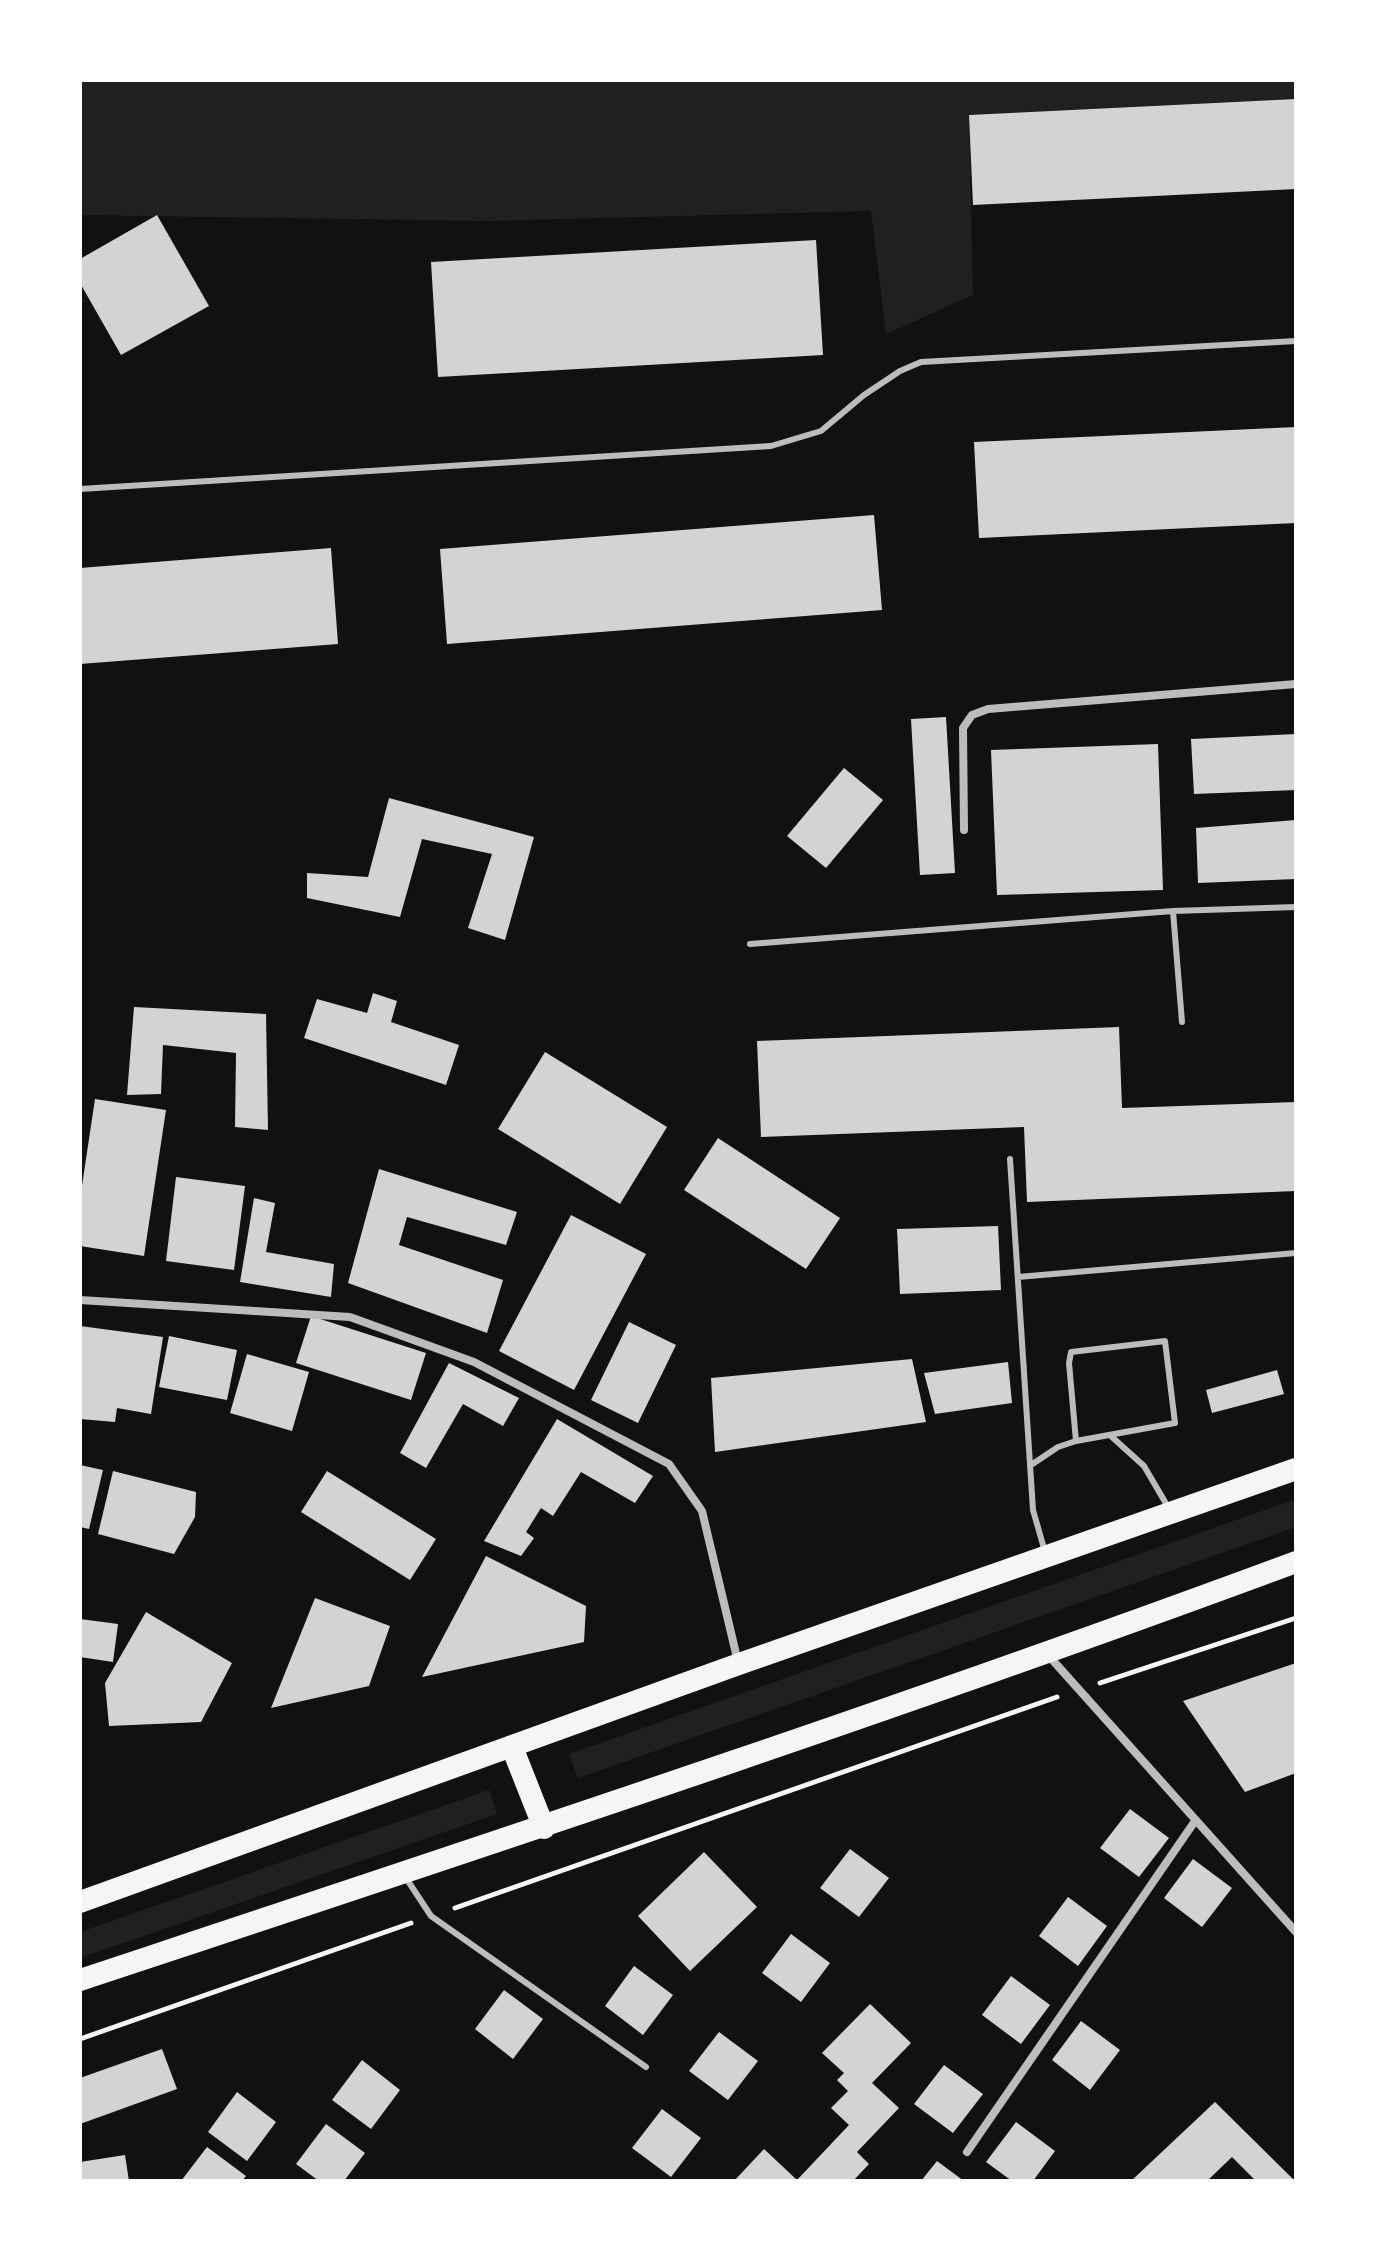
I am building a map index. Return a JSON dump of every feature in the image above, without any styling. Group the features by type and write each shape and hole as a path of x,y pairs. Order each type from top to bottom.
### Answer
{"highway":[{"path":"80,1902 739,1664 1047,1559 1296,1469"},
{"path":"80,1980 544,1828 1047,1654 1296,1562"},
{"path":"512,1747 544,1828"}],"street":[{"path":"964,830 963,728 972,715 988,709 1296,684"},
{"path":"80,1300 350,1317 474,1362 669,1464 702,1511 739,1664"},
{"path":"1047,1654 1296,1932"},
{"path":"967,2152 1195,1821"}],"lane":[{"path":"80,489 771,446 821,431 864,395 900,371 921,362 1296,341"},
{"path":"750,944 1173,911 1296,907"},
{"path":"1173,911 1182,1022"},
{"path":"1010,1159 1033,1510 1047,1559"},
{"path":"1018,1277 1296,1253"},
{"path":"1031,1465 1058,1447 1076,1441 1112,1437 1175,1423 1166,1345 1162,1340 1071,1352 1069,1363 1076,1441"},
{"path":"1112,1437 1144,1466 1172,1514"},
{"path":"403,1873 431,1916 646,2067"}],"path":[{"path":"80,2039 1079,1690 1296,1618"}],"shaded area":[{"path":"84,80 1296,80 1296,99 969,115 973,295 886,334 871,211 487,221 80,215 80,88"},
{"path":"1296,1499 1296,1527 578,1778 569,1754"},
{"path":"489,1790 497,1814 80,1958 80,1932"}],"building":[{"path":"1296,99 1296,189 973,205 969,115"},
{"path":"157,215 209,306 121,355 80,283 80,259"},
{"path":"816,240 823,355 438,377 431,262"},
{"path":"1296,427 1296,523 979,538 974,442"},
{"path":"874,515 882,610 447,644 440,549"},
{"path":"331,548 338,644 80,664 80,568"},
{"path":"946,717 955,873 920,875 911,719"},
{"path":"1296,734 1296,790 1194,794 1191,739"},
{"path":"1158,744 1163,890 997,895 991,750"},
{"path":"844,768 883,800 826,868 787,836"},
{"path":"389,798 534,837 505,940 468,928 492,854 422,839 400,917 307,898 307,873 368,877"},
{"path":"1296,820 1296,879 1198,883 1196,828"},
{"path":"373,993 397,1001 391,1022 459,1045 446,1085 304,1038 317,999 367,1013"},
{"path":"134,1007 266,1014 268,1130 235,1127 236,1053 163,1045 161,1094 127,1095"},
{"path":"1119,1027 1122,1108 1296,1102 1296,1191 1027,1202 1024,1127 761,1137 757,1041"},
{"path":"545,1052 667,1127 620,1204 498,1129"},
{"path":"95,1099 166,1110 144,1256 80,1246 80,1199"},
{"path":"718,1138 840,1218 806,1269 684,1190"},
{"path":"379,1169 517,1212 506,1245 407,1217 399,1245 503,1280 487,1333 348,1283"},
{"path":"176,1177 245,1186 234,1270 166,1261"},
{"path":"254,1198 275,1203 266,1252 334,1264 331,1297 240,1282"},
{"path":"571,1215 646,1254 574,1390 499,1351"},
{"path":"998,1226 1001,1290 900,1294 897,1229"},
{"path":"311,1316 426,1353 411,1400 296,1363"},
{"path":"629,1322 676,1345 638,1423 591,1400"},
{"path":"80,1326 163,1337 151,1414 117,1408 115,1422 80,1419"},
{"path":"169,1336 237,1350 227,1400 159,1387"},
{"path":"247,1354 309,1372 292,1431 230,1413"},
{"path":"912,1359 926,1422 715,1452 711,1378"},
{"path":"1008,1362 1012,1403 935,1414 924,1373"},
{"path":"449,1363 519,1398 503,1426 463,1404 426,1468 400,1453"},
{"path":"1277,1370 1284,1394 1212,1413 1206,1390"},
{"path":"557,1419 653,1476 635,1503 581,1472 553,1516 541,1508 526,1532 534,1538 521,1556 484,1541"},
{"path":"80,1465 103,1470 89,1529 80,1527"},
{"path":"113,1471 196,1492 195,1517 174,1554 98,1534"},
{"path":"327,1471 436,1539 410,1580 301,1512"},
{"path":"486,1556 586,1606 584,1642 422,1677"},
{"path":"315,1598 390,1626 369,1686 271,1708"},
{"path":"146,1612 232,1663 201,1722 109,1726 105,1683"},
{"path":"80,1619 118,1624 113,1662 80,1657"},
{"path":"1296,1663 1296,1773 1245,1792 1183,1701"},
{"path":"1130,1809 1169,1838 1139,1877 1100,1848"},
{"path":"850,1849 889,1878 859,1917 820,1888"},
{"path":"704,1852 757,1907 690,1971 638,1916"},
{"path":"1193,1859 1232,1888 1202,1927 1164,1898"},
{"path":"1068,1897 1107,1926 1078,1966 1039,1936"},
{"path":"791,1934 830,1963 801,2002 762,1973"},
{"path":"634,1966 673,1995 643,2035 605,2006"},
{"path":"1011,1976 1050,2005 1021,2044 982,2015"},
{"path":"504,1990 543,2019 513,2059 475,2029"},
{"path":"870,2004 911,2043 872,2083 899,2108 857,2152 869,2164 853,2181 734,2181 764,2149 797,2180 849,2125 831,2108 848,2091 837,2080 844,2073 822,2053"},
{"path":"1081,2021 1120,2050 1090,2090 1052,2060"},
{"path":"719,2032 758,2061 728,2100 689,2071"},
{"path":"162,2049 177,2089 80,2124 80,2078"},
{"path":"362,2060 400,2090 371,2129 332,2100"},
{"path":"944,2065 983,2094 953,2133 914,2104"},
{"path":"237,2092 276,2122 247,2161 208,2132"},
{"path":"1215,2102 1295,2181 1256,2181 1232,2157 1207,2181 1131,2181"},
{"path":"662,2109 701,2138 671,2177 632,2148"},
{"path":"1016,2122 1055,2151 1033,2181 1012,2181 986,2162"},
{"path":"326,2124 365,2153 344,2181 319,2181 296,2164"},
{"path":"207,2147 246,2176 242,2181 181,2181"},
{"path":"125,2155 129,2181 80,2181 80,2162"},
{"path":"937,2161 964,2181 921,2181"}]}
